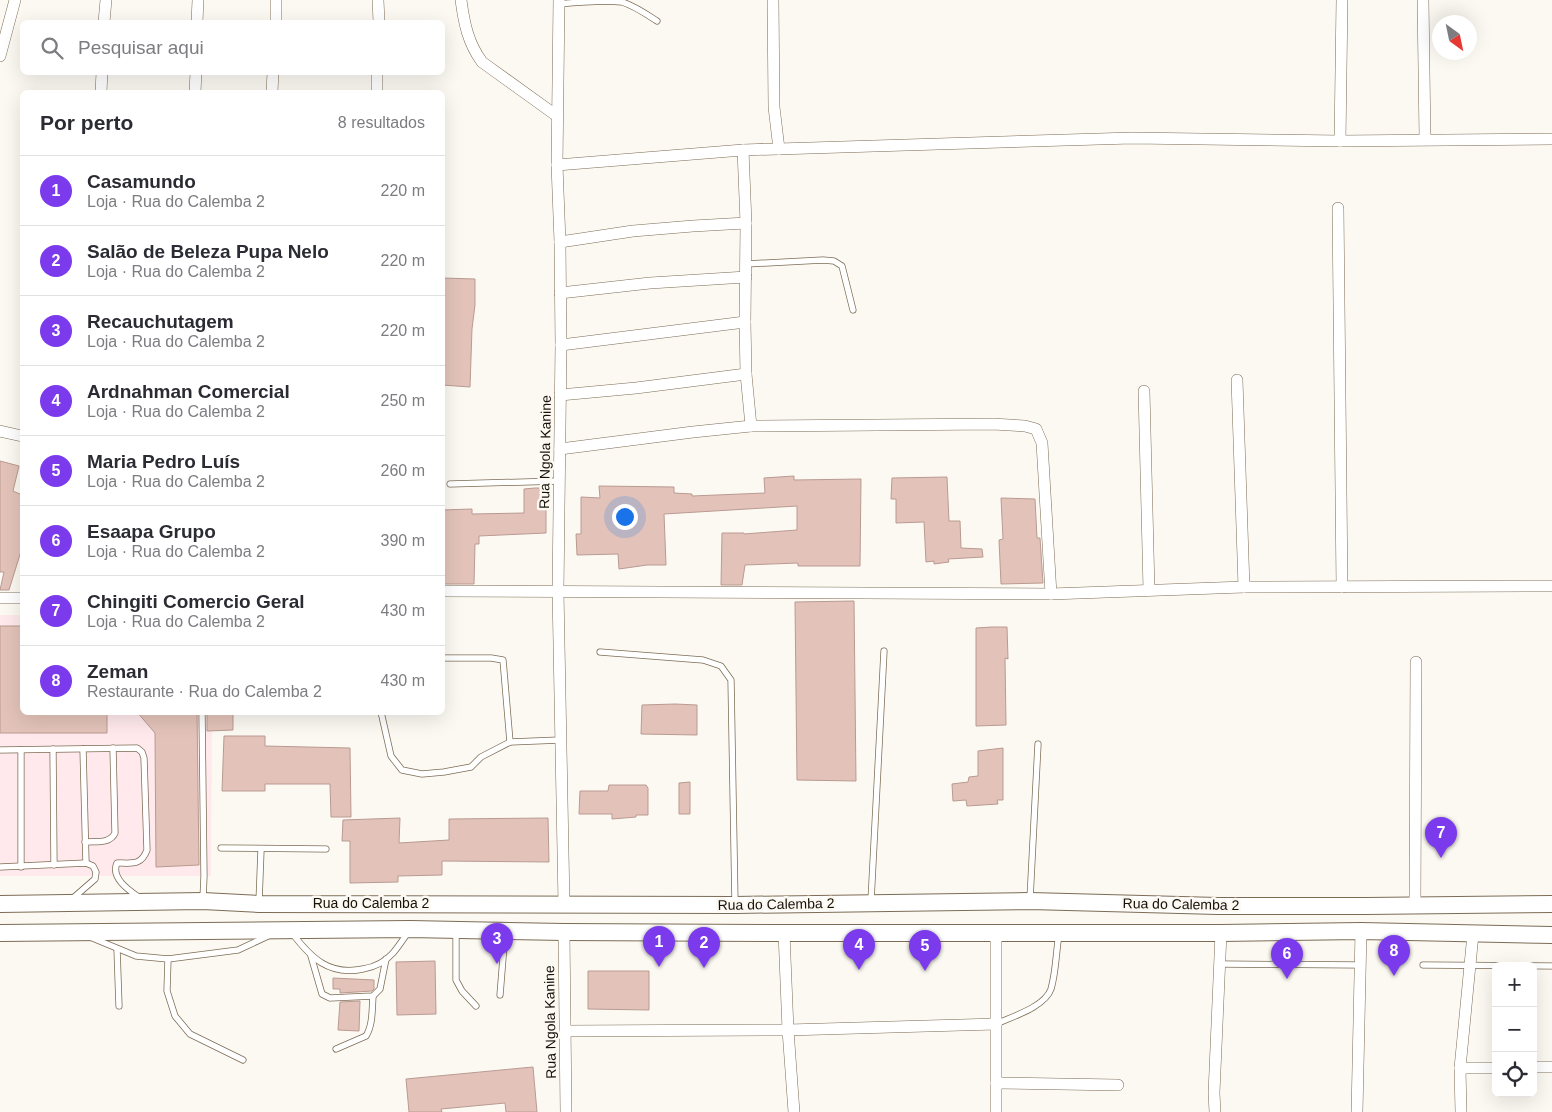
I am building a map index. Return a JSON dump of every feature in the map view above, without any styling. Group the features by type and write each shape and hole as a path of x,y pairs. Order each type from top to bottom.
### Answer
{"main road":[{"name":"Rua do Calemba 2","path":"4,902 67,904 203,901 258,904 735,905 1030,901 1218,906 1552,904"},
{"name":"Rua do Calemba 2","path":"0,933 410,929 784,933 1221,933 1361,931 1552,935"}],"street":[{"path":"0,56 15,0"},
{"path":"104,20 106,0"},
{"path":"197,20 198,0"},
{"path":"276,0 276,20"},
{"path":"378,0 379,20"},
{"path":"460,0 466,31 474,50 482,62 557,116"},
{"path":"774,0 774,107 779,150"},
{"path":"1340,141 1342,0"},
{"path":"1424,0 1426,139"},
{"name":"Rua Ngola Kanine","path":"559,2 557,165 561,345 558,591 564,904"},
{"path":"100,90 102,75"},
{"path":"195,90 196,75"},
{"path":"272,90 273,75"},
{"path":"377,75 377,90"},
{"path":"557,165 743,150 1132,138 1340,141 1552,139"},
{"path":"743,150 746,223 746,374 751,426"},
{"path":"1338,208 1342,587"},
{"path":"560,242 633,231 746,223"},
{"path":"560,293 650,283 746,277"},
{"path":"561,345 745,322"},
{"path":"560,394 746,374"},
{"path":"1237,380 1244,587"},
{"path":"1144,391 1149,590"},
{"path":"560,448 751,426 993,424 1025,426 1036,429 1042,443 1051,594"},
{"path":"0,431 20,436"},
{"path":"445,591 1051,594 1244,587 1552,586"},
{"path":"0,598 20,598"},
{"path":"1415,906 1416,662"},
{"path":"1356,1112 1361,931"},
{"name":"Rua Ngola Kanine","path":"564,932 566,1112"},
{"path":"996,932 996,1112"},
{"path":"784,933 794,1112"},
{"path":"1215,1112 1214,1093 1221,933"},
{"path":"1461,1112 1460,1068 1473,934"},
{"path":"565,1031 788,1030 996,1024"},
{"path":"1537,1067 1552,1067"},
{"path":"1460,1068 1492,1068"},
{"path":"996,1084 1118,1085"}],"lane":[{"path":"559,2 607,0 620,2 633,6 657,22"},
{"path":"746,264 834,261 842,266 853,310"},
{"path":"450,484 559,481"},
{"path":"600,652 703,660 721,666 731,680 735,905"},
{"path":"871,903 884,652"},
{"path":"445,658 491,658 503,660 510,742"},
{"path":"202,715 203,901"},
{"path":"382,715 392,756 402,770 422,774 444,772 471,766 481,756 510,742 560,740"},
{"path":"1030,901 1038,744"},
{"path":"85,842 109,840 115,833 113,748"},
{"path":"0,750 137,748 142,752 144,758 146,850 144,858 138,862 117,863 115,872 128,890 148,903"},
{"path":"53,749 54,865"},
{"path":"83,749 86,863"},
{"path":"21,750 21,867"},
{"path":"221,848 261,850 326,849"},
{"path":"258,904 261,850"},
{"path":"0,867 86,863 93,866 96,872 95,879 67,904"},
{"path":"79,932 136,956 168,958 238,950 284,930 318,961 334,970 346,971 374,967 393,953 410,929"},
{"path":"456,930 456,980 462,991 476,1006"},
{"path":"500,995 505,931"},
{"path":"996,1024 1025,1011 1041,1001 1050,990 1059,932"},
{"path":"117,949 119,1006"},
{"path":"310,954 322,994 325,997 373,996"},
{"path":"168,958 167,991 175,1016 190,1034 243,1060"},
{"path":"336,1049 366,1036 368,1033 373,996 380,989 386,959"},
{"path":"1220,964 1360,965"},
{"path":"1423,965 1552,966"}],"shaded area":[{"path":"0,615 20,615 20,715 212,715 211,876 0,876"}],"building":[{"path":"445,278 475,279 470,387 445,385"},
{"path":"0,461 19,466 13,491 20,494 20,554 9,590 0,590 4,572 0,572"},
{"path":"794,476 794,480 861,479 860,566 798,566 798,563 745,565 742,585 721,585 722,533 744,534 797,530 797,506 664,514 666,565 647,565 619,569 618,554 577,555 576,534 581,534 581,497 600,498 599,486 674,487 674,493 692,494 692,496 765,493 764,478"},
{"path":"947,477 949,521 960,521 961,548 982,549 983,557 948,559 949,562 934,564 934,561 926,562 924,522 896,523 896,499 891,499 892,478"},
{"path":"546,488 546,533 479,536 479,544 475,544 474,584 445,584 445,510 472,509 472,514 524,513 524,489"},
{"path":"1001,498 1035,499 1037,538 1040,538 1043,583 1001,584 999,540 1003,539"},
{"path":"854,601 856,781 797,780 795,602"},
{"path":"0,626 20,626 20,715 107,715 107,733 0,733"},
{"path":"1007,627 1008,659 1005,658 1006,725 976,726 976,628"},
{"path":"642,705 697,705 697,735 641,734"},
{"path":"140,715 197,715 199,865 156,867 155,733"},
{"path":"207,715 233,715 233,730 207,731"},
{"path":"224,736 265,736 265,746 350,748 351,817 331,817 330,784 265,784 265,791 222,791"},
{"path":"1003,748 1003,800 997,800 998,804 967,806 966,800 953,801 952,784 968,782 969,777 978,776 978,751"},
{"path":"690,782 690,814 679,814 679,783"},
{"path":"609,785 646,785 648,788 648,815 612,819 612,814 579,814 580,791 608,791"},
{"path":"400,818 399,843 449,840 449,819 548,818 549,862 442,861 442,875 398,876 398,882 350,883 350,841 342,841 343,820"},
{"path":"435,961 436,1014 397,1015 396,962"},
{"path":"588,971 649,971 649,1010 588,1009"},
{"path":"333,978 374,980 374,989 372,991 340,993 340,989 333,989"},
{"path":"360,1001 359,1031 338,1030 340,1002"},
{"path":"533,1067 537,1112 506,1112 505,1103 441,1109 442,1112 409,1112 406,1079"}],"place":[{"name":"Chingiti Comercio Geral","path":"1441,858"},
{"name":"Recauchutagem","path":"497,964"},
{"name":"Casamundo","path":"659,967"},
{"name":"Salão de Beleza Pupa Nelo","path":"704,968"},
{"name":"Ardnahman Comercial","path":"859,970"},
{"name":"Maria Pedro Luís","path":"925,971"},
{"name":"Zeman","path":"1394,976"},
{"name":"Esaapa Grupo","path":"1287,979"}]}
